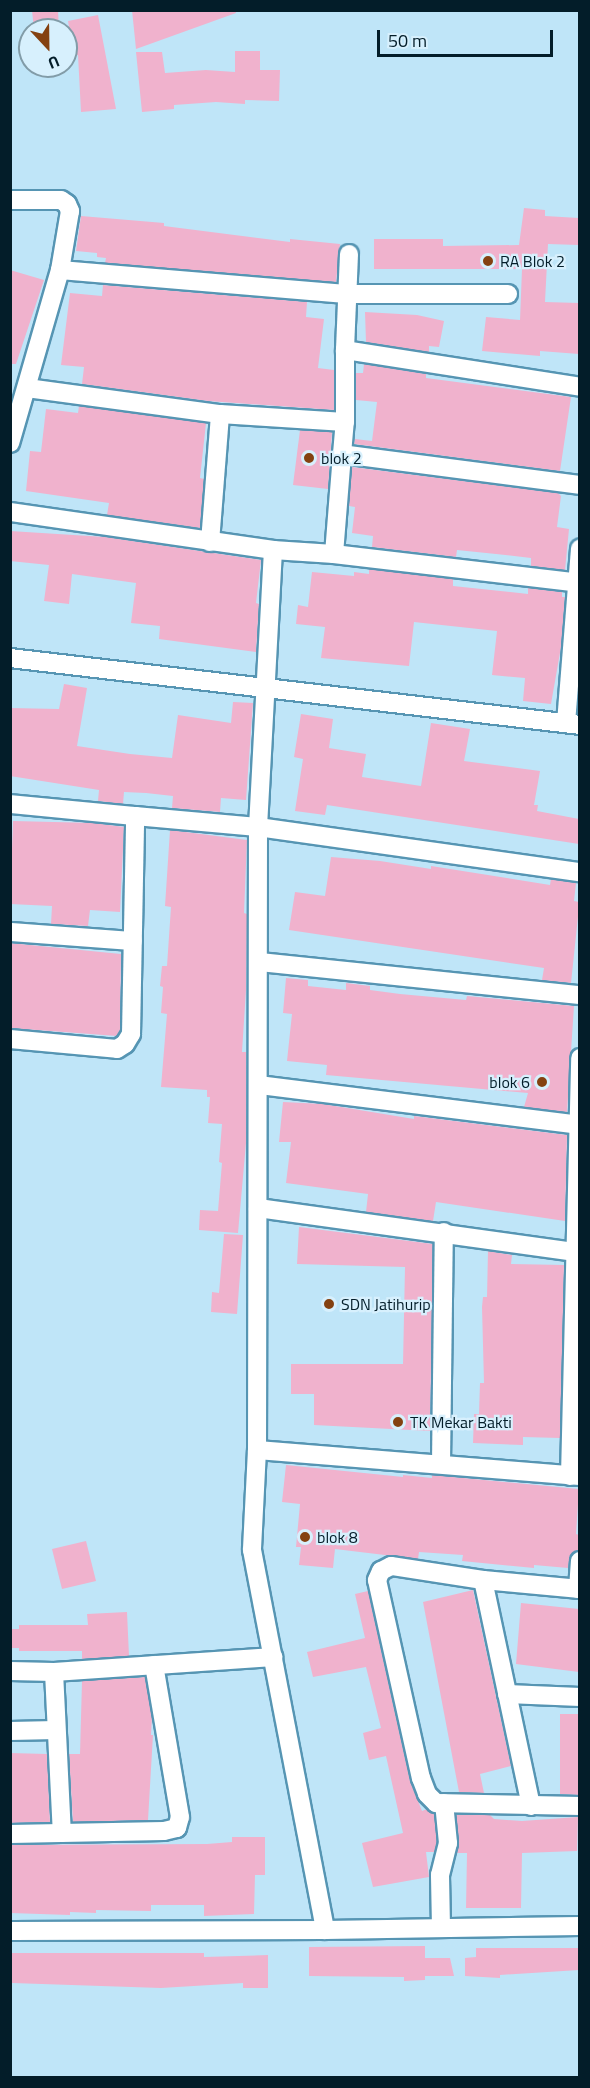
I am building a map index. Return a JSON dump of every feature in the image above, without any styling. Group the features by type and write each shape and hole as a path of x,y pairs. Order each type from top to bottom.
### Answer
{"street":[{"path":"10,200 61,200 67,204 70,219 60,270 10,443"},
{"path":"334,554 345,422 346,294 349,254"},
{"path":"60,270 346,294 508,294"},
{"path":"345,350 579,387"},
{"path":"27,388 220,414 345,422"},
{"path":"210,542 220,414"},
{"path":"342,454 579,485"},
{"path":"10,512 273,550 334,554 578,583"},
{"path":"10,658 573,724 579,549"},
{"path":"273,550 263,688 258,827 257,1450 252,1550 325,1930"},
{"path":"10,804 258,827 579,872"},
{"path":"10,1039 117,1049 125,1044 131,1035 135,816"},
{"path":"10,932 133,941"},
{"path":"259,962 579,995"},
{"path":"257,1450 575,1476 574,1252 579,1058"},
{"path":"259,1085 579,1125"},
{"path":"258,1208 444,1232 574,1252"},
{"path":"441,1464 444,1232"},
{"path":"579,1561 579,1589 483,1580 391,1566 381,1571 377,1580 420,1778 427,1794 436,1803 579,1806"},
{"path":"483,1580 531,1806"},
{"path":"10,1671 54,1672 273,1658"},
{"path":"10,1834 171,1830 180,1824 154,1665"},
{"path":"54,1672 62,1833"},
{"path":"507,1694 579,1697"},
{"path":"10,1731 56,1730"},
{"path":"441,1928 440,1875 448,1843 444,1803"},
{"path":"10,1931 579,1926"}],"building":[{"path":"32,10 58,10 58,18 33,18"},
{"path":"132,10 235,10 236,13 136,49"},
{"path":"98,15 116,109 81,112 78,19"},
{"path":"235,51 260,51 260,70 280,70 279,101 245,100 245,104 216,102 174,105 174,109 142,112 136,52 162,52 165,73 206,70 235,72"},
{"path":"524,208 545,210 545,216 579,218 579,245 548,244 545,302 579,303 579,354 540,351 540,356 482,351 486,317 520,320 522,269 374,269 374,239 443,239 443,246 519,245"},
{"path":"81,216 164,223 164,226 290,242 290,239 340,244 336,282 105,263 106,258 97,257 97,253 76,251"},
{"path":"10,270 44,280 16,364 10,364"},
{"path":"103,285 307,302 306,317 324,319 318,368 334,370 334,410 208,401 82,384 84,367 61,365 70,293 102,296"},
{"path":"365,312 417,315 444,321 439,347 429,346 429,352 366,342"},
{"path":"364,364 426,374 426,378 571,397 560,471 354,444 355,439 372,441 377,402 356,400 356,373 363,373"},
{"path":"79,406 206,423 200,478 204,479 200,528 107,515 109,503 26,491 30,451 41,452 46,409 78,413"},
{"path":"300,430 332,432 328,489 293,485"},
{"path":"352,467 558,493 561,496 557,527 569,529 565,570 531,566 531,558 457,550 456,557 372,547 373,536 352,533 355,507 349,506"},
{"path":"10,531 105,537 261,560 256,603 259,604 256,652 159,639 160,626 131,623 136,583 72,574 69,604 44,601 49,565 10,561"},
{"path":"369,569 453,579 453,586 528,594 528,588 562,592 562,597 565,597 561,647 551,704 523,701 525,678 492,675 497,631 414,622 409,666 321,658 325,627 296,624 298,605 308,607 312,572 354,576 354,572 369,574"},
{"path":"64,684 87,688 77,746 130,754 172,758 178,715 231,723 233,702 253,703 246,800 221,798 220,812 172,808 173,796 124,792 123,804 98,801 99,790 10,776 10,708 59,709"},
{"path":"301,714 333,719 329,748 366,754 362,777 421,786 431,723 470,729 464,761 540,771 534,805 538,805 537,811 579,819 579,844 327,805 325,815 295,811 303,759 294,757"},
{"path":"13,821 94,823 124,827 120,912 90,910 88,926 51,924 52,906 10,904"},
{"path":"170,830 247,840 244,913 247,914 246,990 242,1052 246,1052 246,1143 238,1233 199,1230 200,1210 218,1211 222,1163 219,1162 222,1124 208,1123 210,1097 207,1097 207,1090 161,1087 167,1014 161,1013 163,987 160,986 162,966 167,966 171,907 165,906"},
{"path":"331,857 380,861 431,869 431,866 550,885 551,879 576,883 574,901 579,902 579,907 571,983 542,980 544,968 289,930 295,892 325,896"},
{"path":"10,943 121,954 120,1031 117,1036 10,1028"},
{"path":"286,978 308,980 308,986 346,990 346,983 370,986 370,990 400,994 466,1000 467,996 574,1006 567,1112 524,1107 528,1093 326,1075 327,1065 287,1061 292,1014 283,1013"},
{"path":"283,1102 323,1104 414,1119 414,1116 567,1135 565,1221 436,1202 433,1221 366,1212 368,1194 286,1183 291,1142 279,1142"},
{"path":"299,1227 433,1244 430,1431 314,1425 314,1394 291,1394 291,1364 403,1364 405,1267 297,1264"},
{"path":"224,1234 243,1235 237,1314 211,1312 212,1292 219,1293"},
{"path":"488,1251 512,1255 511,1264 564,1265 560,1438 523,1437 523,1445 473,1443 474,1414 479,1414 480,1383 484,1383 482,1307 483,1297 487,1297"},
{"path":"286,1465 403,1477 403,1475 432,1478 432,1475 579,1489 576,1534 579,1535 578,1550 570,1555 568,1568 534,1565 534,1568 462,1561 463,1555 419,1552 418,1559 335,1549 333,1568 299,1565 301,1547 296,1547 300,1504 282,1502"},
{"path":"86,1541 96,1581 62,1589 52,1549"},
{"path":"473,1590 511,1766 480,1774 484,1793 459,1792 423,1602"},
{"path":"368,1591 410,1781 422,1811 427,1809 434,1814 437,1842 434,1852 426,1852 429,1877 373,1887 362,1843 403,1833 386,1756 369,1760 363,1733 381,1728 366,1667 313,1677 307,1652 365,1638 355,1594"},
{"path":"521,1603 579,1609 579,1672 516,1664"},
{"path":"127,1612 129,1656 82,1659 82,1651 19,1651 19,1648 10,1648 10,1629 19,1629 19,1625 88,1625 87,1614"},
{"path":"145,1677 152,1717 151,1735 153,1735 148,1820 73,1822 69,1754 80,1754 82,1681"},
{"path":"560,1714 579,1714 578,1795 560,1794"},
{"path":"10,1753 47,1754 50,1822 10,1823"},
{"path":"456,1815 490,1815 494,1819 522,1821 578,1817 577,1851 522,1853 521,1908 466,1908 467,1853 457,1853 459,1842"},
{"path":"232,1837 265,1837 265,1875 255,1875 254,1914 204,1916 204,1905 151,1905 151,1911 96,1910 96,1913 70,1912 70,1915 10,1913 10,1845 207,1844 232,1842"},
{"path":"425,1946 425,1958 450,1958 454,1976 425,1976 425,1980 404,1981 404,1977 309,1976 309,1947"},
{"path":"476,1948 579,1948 579,1970 500,1975 500,1978 465,1976 465,1958 476,1957"},
{"path":"12,1953 204,1953 204,1957 268,1955 268,1988 243,1988 243,1983 161,1988 12,1983"}],"place":[{"name":"RA Blok 2","path":"488,261"},
{"name":"blok 2","path":"309,458"},
{"name":"blok 6","path":"542,1082"},
{"name":"SDN Jatihurip","path":"329,1304"},
{"name":"TK Mekar Bakti","path":"398,1422"},
{"name":"blok 8","path":"305,1537"}]}
